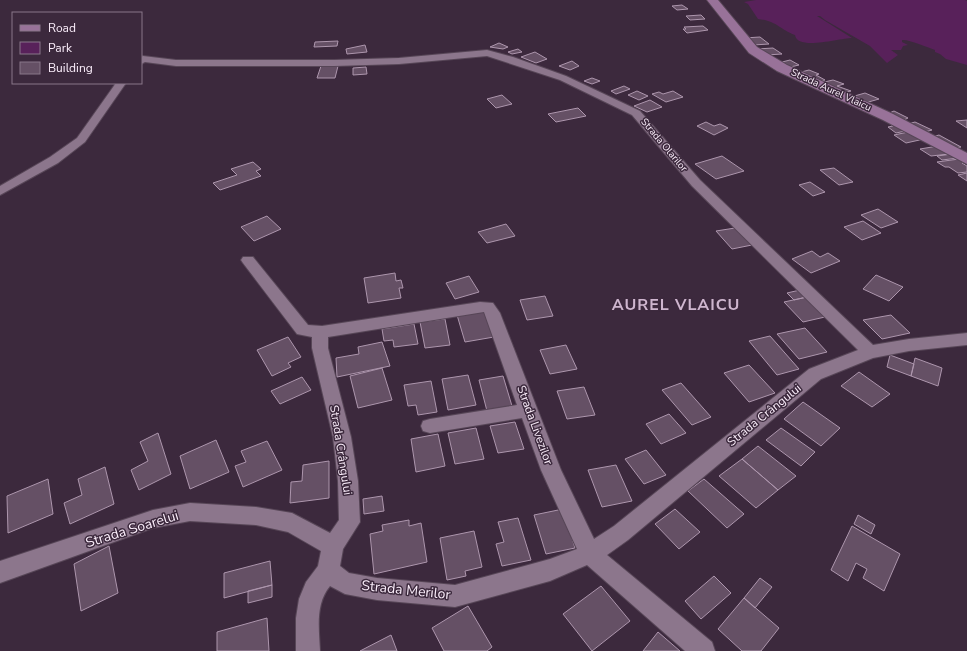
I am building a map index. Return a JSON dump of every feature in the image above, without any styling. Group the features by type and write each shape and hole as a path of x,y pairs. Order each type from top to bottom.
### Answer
{"street":[{"name":"Strada Aurel Vlaicu","path":"712,0 753,50 762,56 782,68 916,131 967,159"},
{"name":"Strada Olarilor","path":"142,60 247,64 400,60 487,53 510,59 563,78 636,113 696,183 870,352"},
{"path":"0,191 54,160 81,140 93,125 104,105 120,84"},
{"path":"248,260 303,330 325,331"},
{"name":"Strada Livezilor","path":"325,331 488,307 492,313 551,470 590,554 641,596 703,651"},
{"name":"Strada Crângului","path":"325,331 320,336 320,348 342,437 348,481 350,522 333,546 328,571"},
{"name":"Strada Crângului","path":"590,554 621,533 815,374 870,352 909,345 967,339"},
{"path":"430,426 528,410"},
{"name":"Strada Soarelui","path":"0,572 153,519 190,512 256,516 292,523 333,546"},
{"name":"Strada Merilor","path":"328,571 345,583 378,589 455,596 550,570 590,554"},
{"path":"308,651 308,607 312,592 317,582 328,571"}],"green space":[{"path":"756,0 965,0 967,1 967,65 946,59 935,52 935,50 905,40 902,40 902,42 908,45 903,46 901,50 891,50 898,55 887,63 870,46 820,16 817,16 852,38 811,43 803,42 798,40 795,35 774,23 758,19 748,4 744,2"}],"building":[{"path":"682,5 688,9 677,10 672,6"},
{"path":"701,15 705,19 690,20 686,16"},
{"path":"703,26 708,30 687,33 683,29 686,29 684,27"},
{"path":"760,37 769,44 753,45 744,38"},
{"path":"338,41 337,46 314,47 315,42"},
{"path":"499,43 508,47 503,49 490,47"},
{"path":"365,45 367,52 347,54 346,49"},
{"path":"773,48 782,54 766,55 757,49"},
{"path":"518,49 522,52 512,54 508,52"},
{"path":"535,52 547,59 536,63 521,57"},
{"path":"790,60 799,65 786,68 778,63"},
{"path":"572,61 579,66 570,70 559,66"},
{"path":"321,66 338,66 335,78 317,78"},
{"path":"366,67 367,74 353,75 353,68"},
{"path":"809,70 819,74 816,75 825,80 817,82 797,73"},
{"path":"592,78 600,81 592,84 584,81"},
{"path":"833,80 844,84 837,86 851,91 842,93 820,83"},
{"path":"624,86 630,89 616,94 611,91"},
{"path":"637,91 648,96 639,100 628,95"},
{"path":"673,91 683,97 666,102 652,94 659,92 663,94"},
{"path":"865,93 879,99 865,103 851,97"},
{"path":"502,95 512,104 496,108 487,99"},
{"path":"650,100 662,107 647,112 634,106"},
{"path":"578,108 586,116 556,122 548,114"},
{"path":"894,111 908,118 902,121 887,114"},
{"path":"967,120 967,128 956,121"},
{"path":"706,122 714,126 720,124 728,128 714,135 697,126"},
{"path":"915,122 932,130 925,132 908,124"},
{"path":"897,123 910,130 896,133 888,127 893,126 890,124"},
{"path":"913,131 924,139 906,143 894,135"},
{"path":"939,135 961,147 954,148 932,137"},
{"path":"938,146 949,154 931,156 920,149"},
{"path":"952,154 958,158 942,160 937,156"},
{"path":"722,156 744,171 716,179 695,164"},
{"path":"959,159 965,162 962,163 967,166 967,172 958,173 937,162"},
{"path":"253,162 261,169 256,171 261,176 220,190 213,183 237,175 231,169"},
{"path":"834,168 853,182 839,185 820,170"},
{"path":"967,173 967,181 958,175"},
{"path":"810,182 825,192 813,196 799,185"},
{"path":"878,209 898,222 881,228 861,215"},
{"path":"267,216 281,229 254,241 241,227"},
{"path":"863,221 881,233 862,240 844,227"},
{"path":"506,224 515,236 487,243 478,232"},
{"path":"735,228 752,245 732,249 716,231"},
{"path":"812,251 820,257 828,253 840,261 811,273 792,259"},
{"path":"395,273 396,281 401,280 403,288 399,288 401,298 368,303 364,278"},
{"path":"876,275 903,287 889,301 863,289"},
{"path":"469,276 479,292 455,299 446,283"},
{"path":"800,290 807,297 794,300 787,293"},
{"path":"545,296 553,316 527,320 520,300"},
{"path":"807,297 825,317 803,322 784,302"},
{"path":"485,310 494,337 465,342 457,315"},
{"path":"891,315 910,333 882,339 863,320"},
{"path":"445,319 450,345 425,348 420,322"},
{"path":"414,324 418,344 394,347 393,340 384,341 382,329"},
{"path":"805,328 827,352 799,359 777,334"},
{"path":"770,336 799,369 777,375 749,341"},
{"path":"288,337 301,357 288,363 291,367 272,376 257,350"},
{"path":"382,342 390,366 337,377 336,358 359,354 358,347"},
{"path":"566,345 577,369 550,374 540,350"},
{"path":"890,355 914,364 911,376 887,367"},
{"path":"915,358 942,368 938,386 911,376"},
{"path":"749,365 775,393 749,402 724,373"},
{"path":"382,368 392,400 358,408 350,376"},
{"path":"859,372 890,394 872,407 841,386"},
{"path":"468,375 476,405 448,410 442,379"},
{"path":"503,376 512,406 487,411 479,380"},
{"path":"302,377 311,390 280,404 271,391"},
{"path":"431,381 437,412 418,415 416,405 408,406 404,385"},
{"path":"681,383 711,417 692,425 662,390"},
{"path":"584,387 595,415 567,419 557,391"},
{"path":"803,402 840,428 821,446 784,419"},
{"path":"669,414 686,433 661,444 646,424"},
{"path":"515,422 524,449 498,453 490,426"},
{"path":"476,428 484,459 455,464 448,433"},
{"path":"781,428 815,452 801,466 766,440"},
{"path":"158,433 171,474 139,490 131,470 148,461 140,442"},
{"path":"438,434 445,466 416,472 411,439"},
{"path":"216,440 229,472 190,489 180,456"},
{"path":"267,441 282,470 243,487 235,466 246,462 241,451"},
{"path":"758,446 796,476 778,490 742,459"},
{"path":"646,450 666,475 644,484 625,459"},
{"path":"742,459 778,490 756,508 719,476"},
{"path":"329,461 329,498 290,503 291,482 302,481 303,465"},
{"path":"616,465 632,501 602,507 588,470"},
{"path":"105,467 114,504 70,524 64,503 82,495 78,479"},
{"path":"48,479 53,514 8,533 7,496"},
{"path":"704,479 744,514 727,528 688,491"},
{"path":"382,496 384,511 364,514 363,499"},
{"path":"563,509 575,548 546,554 534,515"},
{"path":"675,509 700,532 679,549 655,524"},
{"path":"858,515 875,525 871,534 854,524"},
{"path":"518,518 531,560 502,566 496,544 504,542 498,522"},
{"path":"409,520 409,526 421,523 427,562 374,574 370,534 383,531 382,525"},
{"path":"852,526 900,554 884,591 863,578 867,569 856,563 848,581 831,570"},
{"path":"474,531 482,567 465,571 466,576 447,580 440,538"},
{"path":"109,546 118,593 81,611 74,564"},
{"path":"270,561 272,585 224,598 224,573"},
{"path":"714,576 731,593 701,619 685,601"},
{"path":"760,578 772,587 755,608 744,598"},
{"path":"272,585 272,597 248,603 248,591"},
{"path":"601,586 630,621 592,651 563,614"},
{"path":"744,598 779,628 761,651 742,651 718,629"},
{"path":"468,606 492,647 487,651 444,651 432,628"},
{"path":"267,618 269,651 217,651 217,632"},
{"path":"658,632 680,651 643,651"},
{"path":"391,635 397,651 360,651"}],"district":[{"name":"AUREL VLAICU","path":"676,305"}]}
